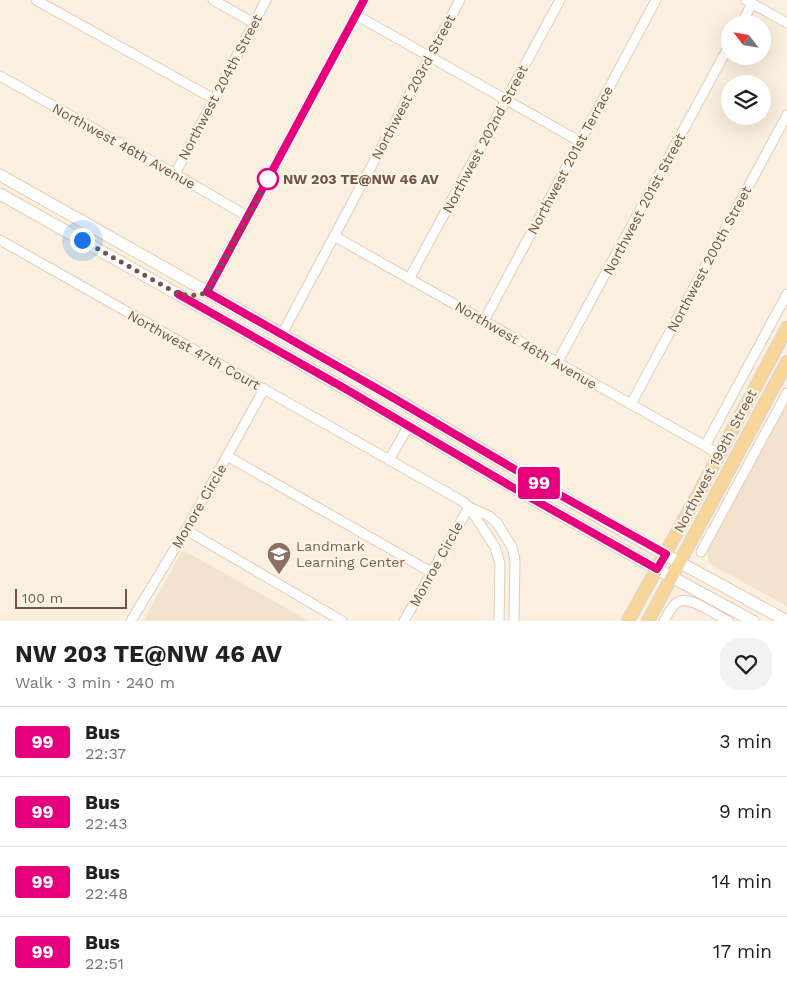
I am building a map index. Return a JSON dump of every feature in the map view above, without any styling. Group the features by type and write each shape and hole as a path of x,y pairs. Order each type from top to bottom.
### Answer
{"main road":[{"path":"0,175 282,334 542,485 787,621"},
{"path":"0,194 448,448 530,497 753,621"},
{"path":"178,294 197,296 207,292"},
{"name":"Northwest 199th Street","path":"628,621 787,328"},
{"path":"282,334 281,344 285,355"},
{"name":"Northwest 199th Street","path":"648,621 787,362"},
{"path":"448,448 461,449 475,446"}],"street":[{"path":"36,0 214,99"},
{"path":"213,0 254,23"},
{"name":"Northwest 204th Street","path":"174,174 266,0"},
{"path":"207,292 364,0"},
{"name":"Northwest 203rd Street","path":"282,334 460,0"},
{"name":"Northwest 202nd Street","path":"409,279 560,0"},
{"name":"Northwest 201st Terrace","path":"484,321 656,0"},
{"path":"744,15 749,2 787,23"},
{"path":"356,15 579,141"},
{"name":"Northwest 201st Street","path":"558,363 721,61"},
{"name":"Northwest 46th Avenue","path":"0,76 247,216"},
{"name":"Northwest 200th Street","path":"632,404 787,114"},
{"name":"Northwest 46th Avenue","path":"334,236 719,454"},
{"name":"Northwest 47th Court","path":"0,240 462,501 468,507"},
{"path":"705,446 787,294"},
{"name":"Monore Circle","path":"131,621 186,530 264,389"},
{"path":"701,552 787,394"},
{"path":"389,460 409,426"},
{"path":"227,456 431,572"},
{"path":"468,507 489,516 497,523 512,547 515,560 514,621"},
{"path":"468,507 495,547 500,564 499,621"},
{"name":"Monroe Circle","path":"404,621 468,507"},
{"path":"186,530 342,621"},
{"path":"500,581 515,580"},
{"path":"664,621 671,608 681,600 692,602 728,621"}],"shaded area":[{"path":"787,403 787,606 710,564 708,550"},
{"path":"183,550 309,621 143,621"}],"bus line":[{"name":"99","path":"178,294 657,569 666,554 533,480 207,292 364,0"}],"place":[{"name":"NW 203 TE@NW 46 AV","path":"268,179"},
{"name":"Landmark Learning Center","path":"279,575"}],"route":[{"path":"82,240 178,294 197,296 207,292 268,179"}]}
